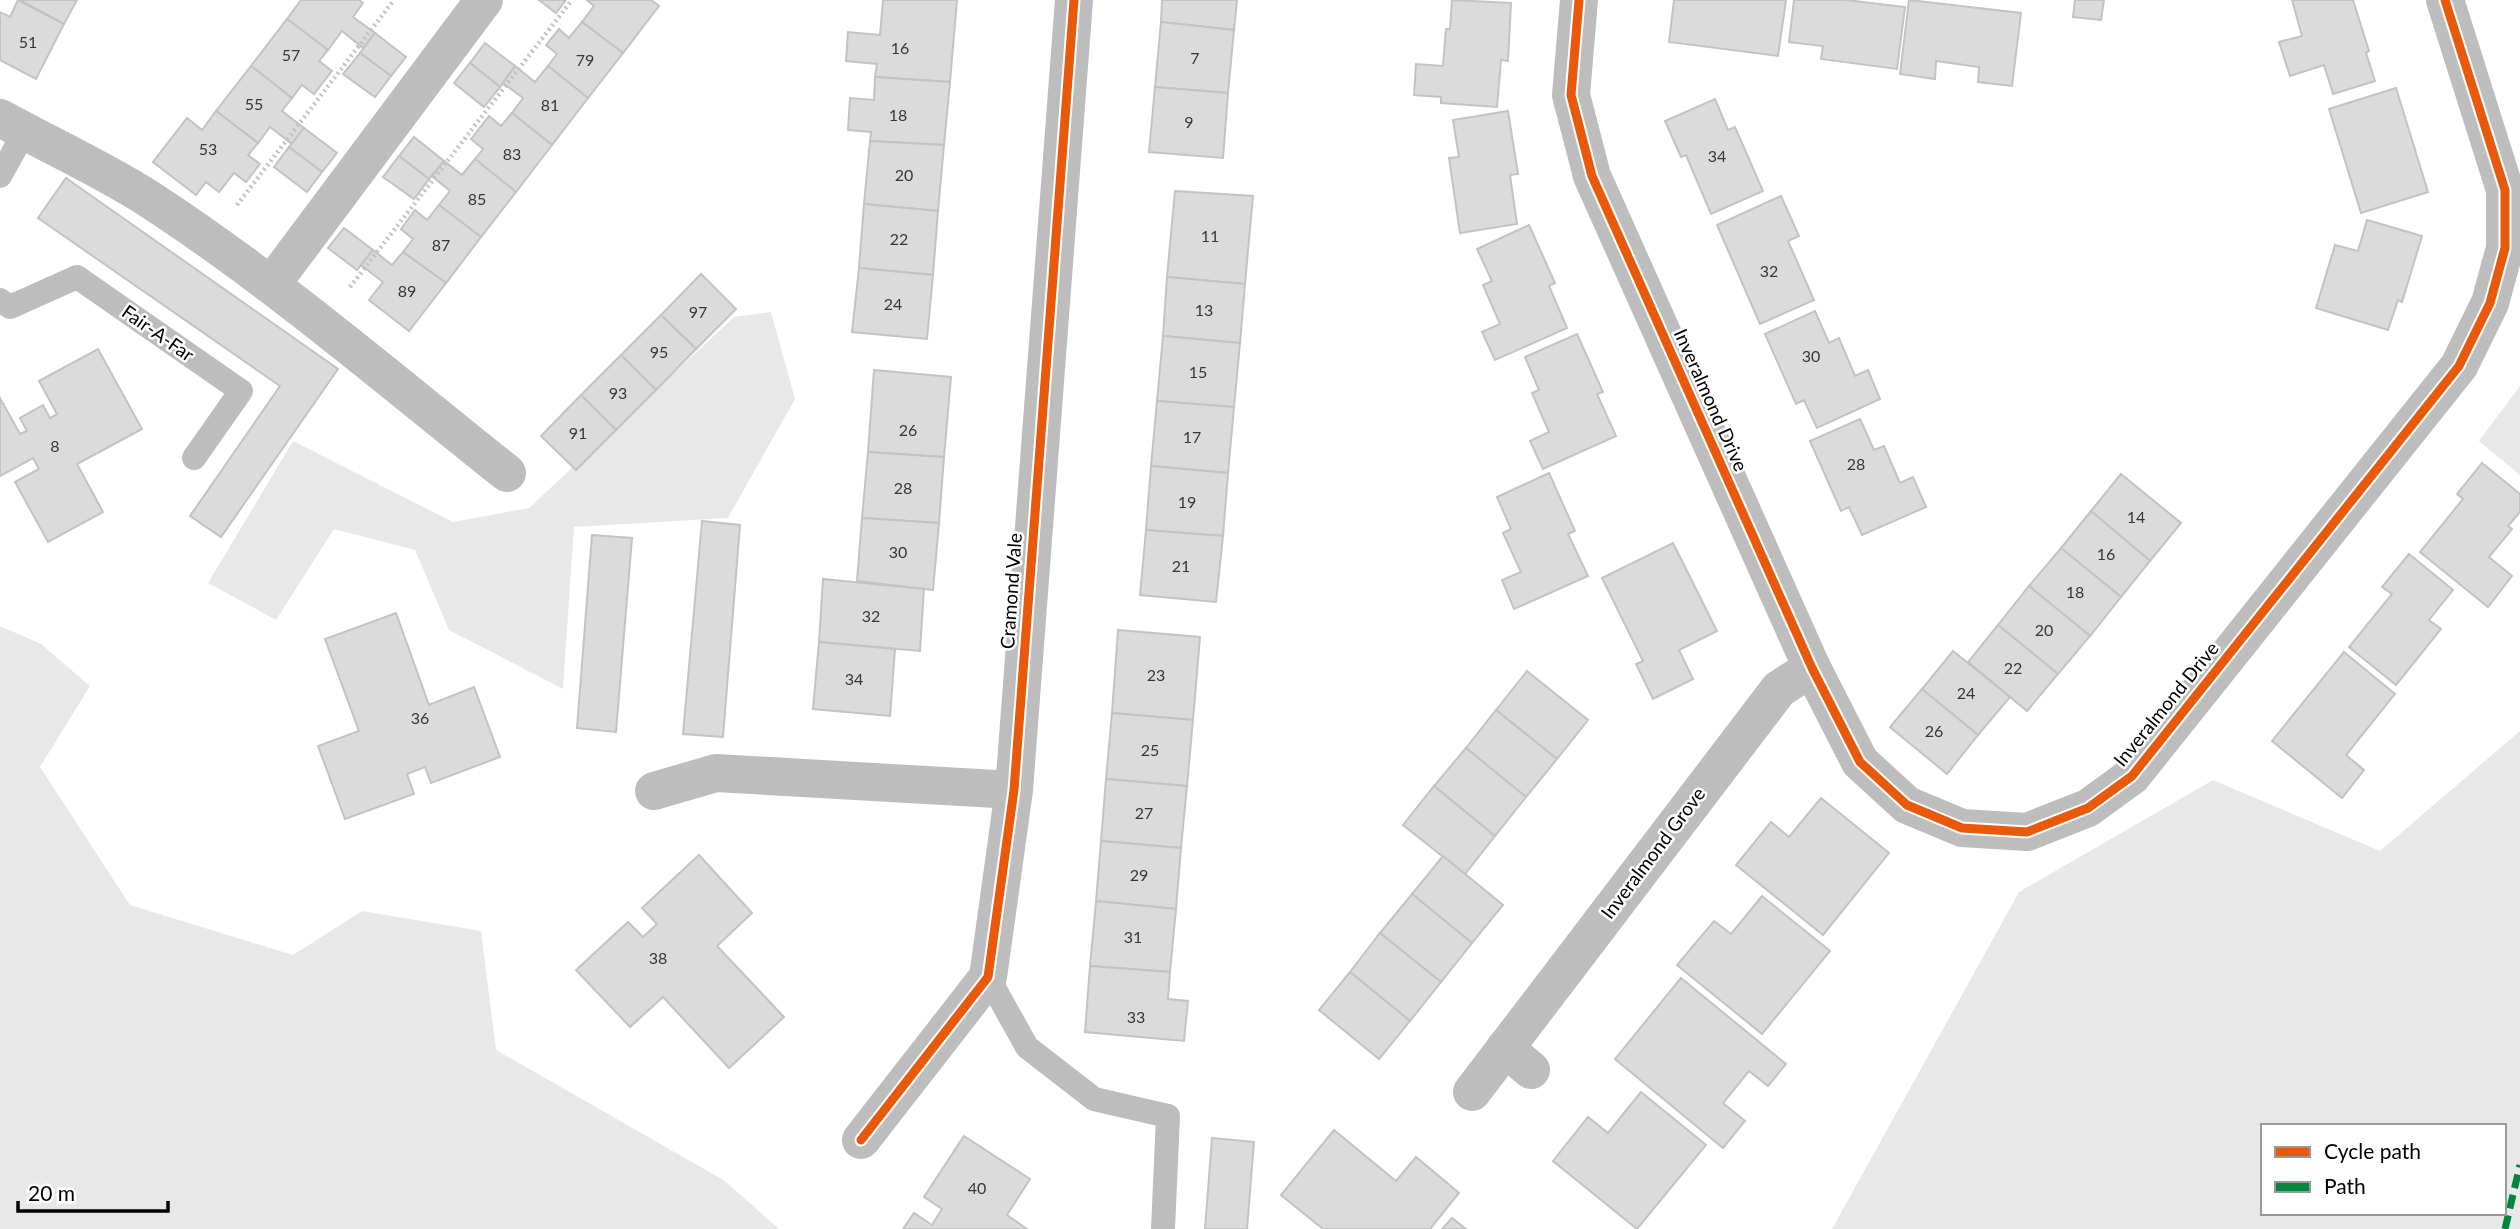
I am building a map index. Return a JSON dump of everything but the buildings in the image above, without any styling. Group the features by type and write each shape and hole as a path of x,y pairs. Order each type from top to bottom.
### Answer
{"street":[{"path":"271,285 484,0"},
{"name":"Cramond Vale","path":"988,977 1014,790 1074,0"},
{"name":"Inveralmond Drive","path":"1579,0 1570,95 1592,176 1812,668 1860,762 1907,805 1962,828 2027,832 2088,808 2132,776 2459,366 2490,303 2505,248 2505,190 2445,0"},
{"path":"12,124 148,198 271,285 508,473"},
{"name":"Inveralmond Grove","path":"1472,1092 1518,1059 1779,689 1812,668"},
{"path":"654,791 716,773 1014,790"},
{"path":"861,1140 988,977"}],"lane":[{"path":"0,176 12,124"},
{"name":"Fair-A-Far","path":"0,300 10,307 77,277 241,391 194,458"},
{"path":"988,977 1027,1047 1094,1099 1168,1116 1163,1229"}],"path":[{"path":"210,242 394,0"},
{"path":"321,325 572,0"}],"shaded area":[{"path":"771,312 795,399 728,518 574,527 563,689 449,630 415,550 334,529 276,620 208,583 293,441 453,522 529,508 734,317"},
{"path":"2520,386 2520,475 2479,441"},
{"path":"0,626 41,644 90,686 40,767 130,905 293,955 362,911 481,931 496,1050 725,1181 779,1229 0,1229"},
{"path":"2520,731 2520,1229 1832,1229 2019,892 2213,780 2380,851"}],"marked path":[{"path":"2505,1229 2520,1165"}],"cycle path":[{"path":"861,1140 988,977 1014,790 1074,0"},
{"path":"1579,0 1571,95 1592,176 1812,668 1860,762 1907,805 1962,828 2027,832 2088,808 2132,776 2459,366 2490,303 2505,248 2505,190 2445,0"}]}
